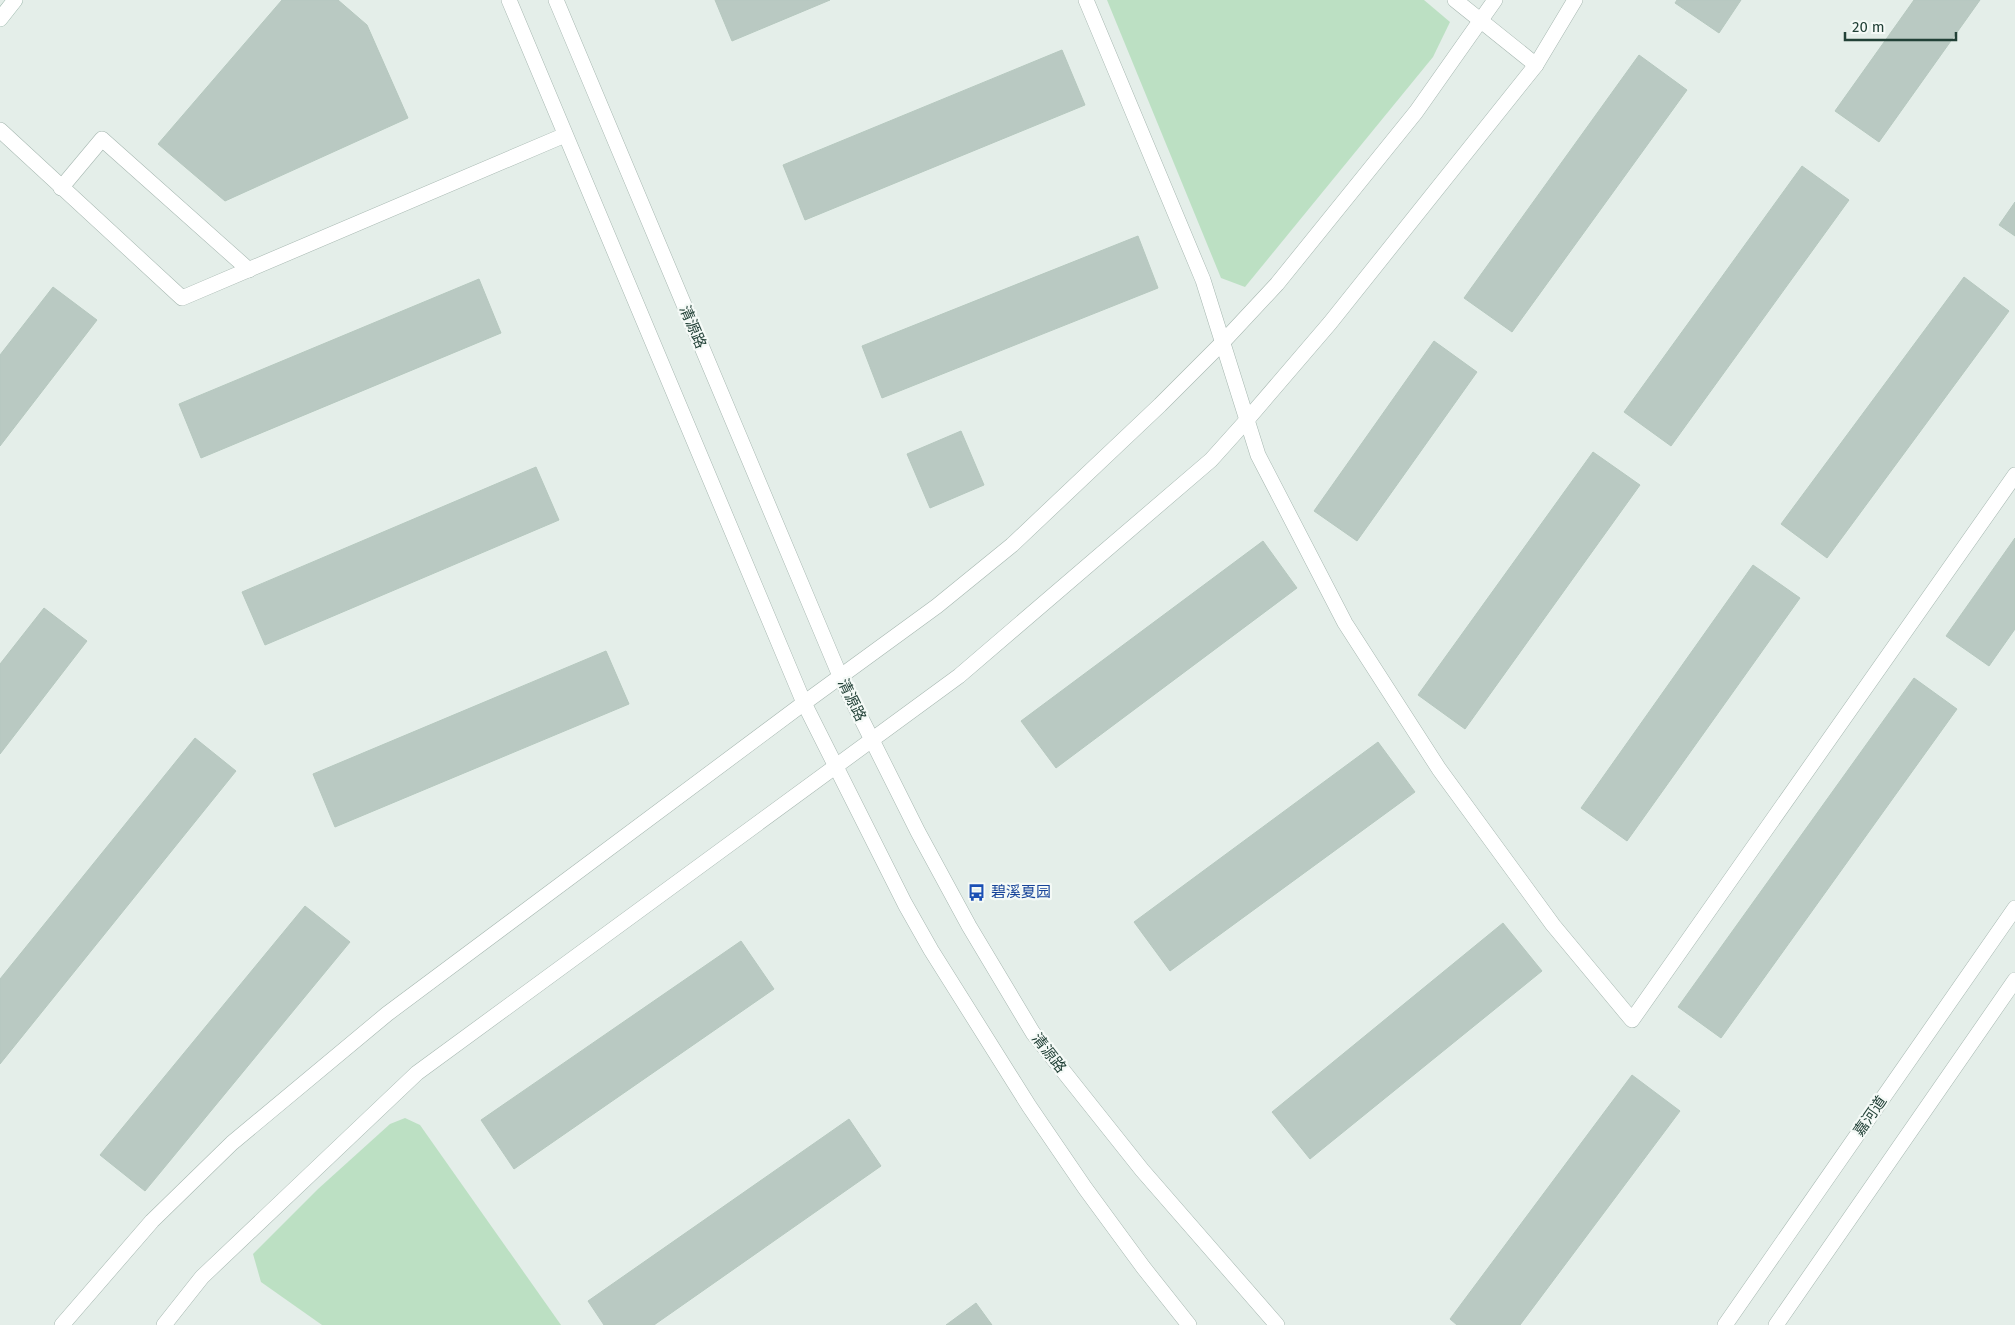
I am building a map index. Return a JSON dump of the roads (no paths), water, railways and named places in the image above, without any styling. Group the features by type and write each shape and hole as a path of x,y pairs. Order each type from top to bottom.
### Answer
{"street":[{"path":"0,19 15,0"},
{"path":"509,0 804,703 905,904 977,1025 1029,1106 1143,1268 1189,1325"},
{"name":"清源路","path":"556,0 840,676 918,832 969,926 1033,1033 1142,1170 1277,1325"},
{"path":"1086,0 1203,280 1258,455 1345,623 1439,769 1553,925 1632,1020 2015,475"},
{"path":"1454,0 1536,65"},
{"path":"62,1325 152,1221 232,1143 386,1014 937,606 1012,545 1160,405 1277,284 1416,112 1494,0"},
{"path":"164,1325 202,1277 417,1073 959,676 1211,460 1330,323 1536,65 1575,0"},
{"path":"0,130 182,298 565,135"},
{"path":"62,188 102,139 249,270"},
{"name":"嘉河道","path":"1725,1325 2015,908"},
{"path":"1776,1325 2015,980"}],"place":[{"name":"碧溪夏园","path":"977,892"}]}
